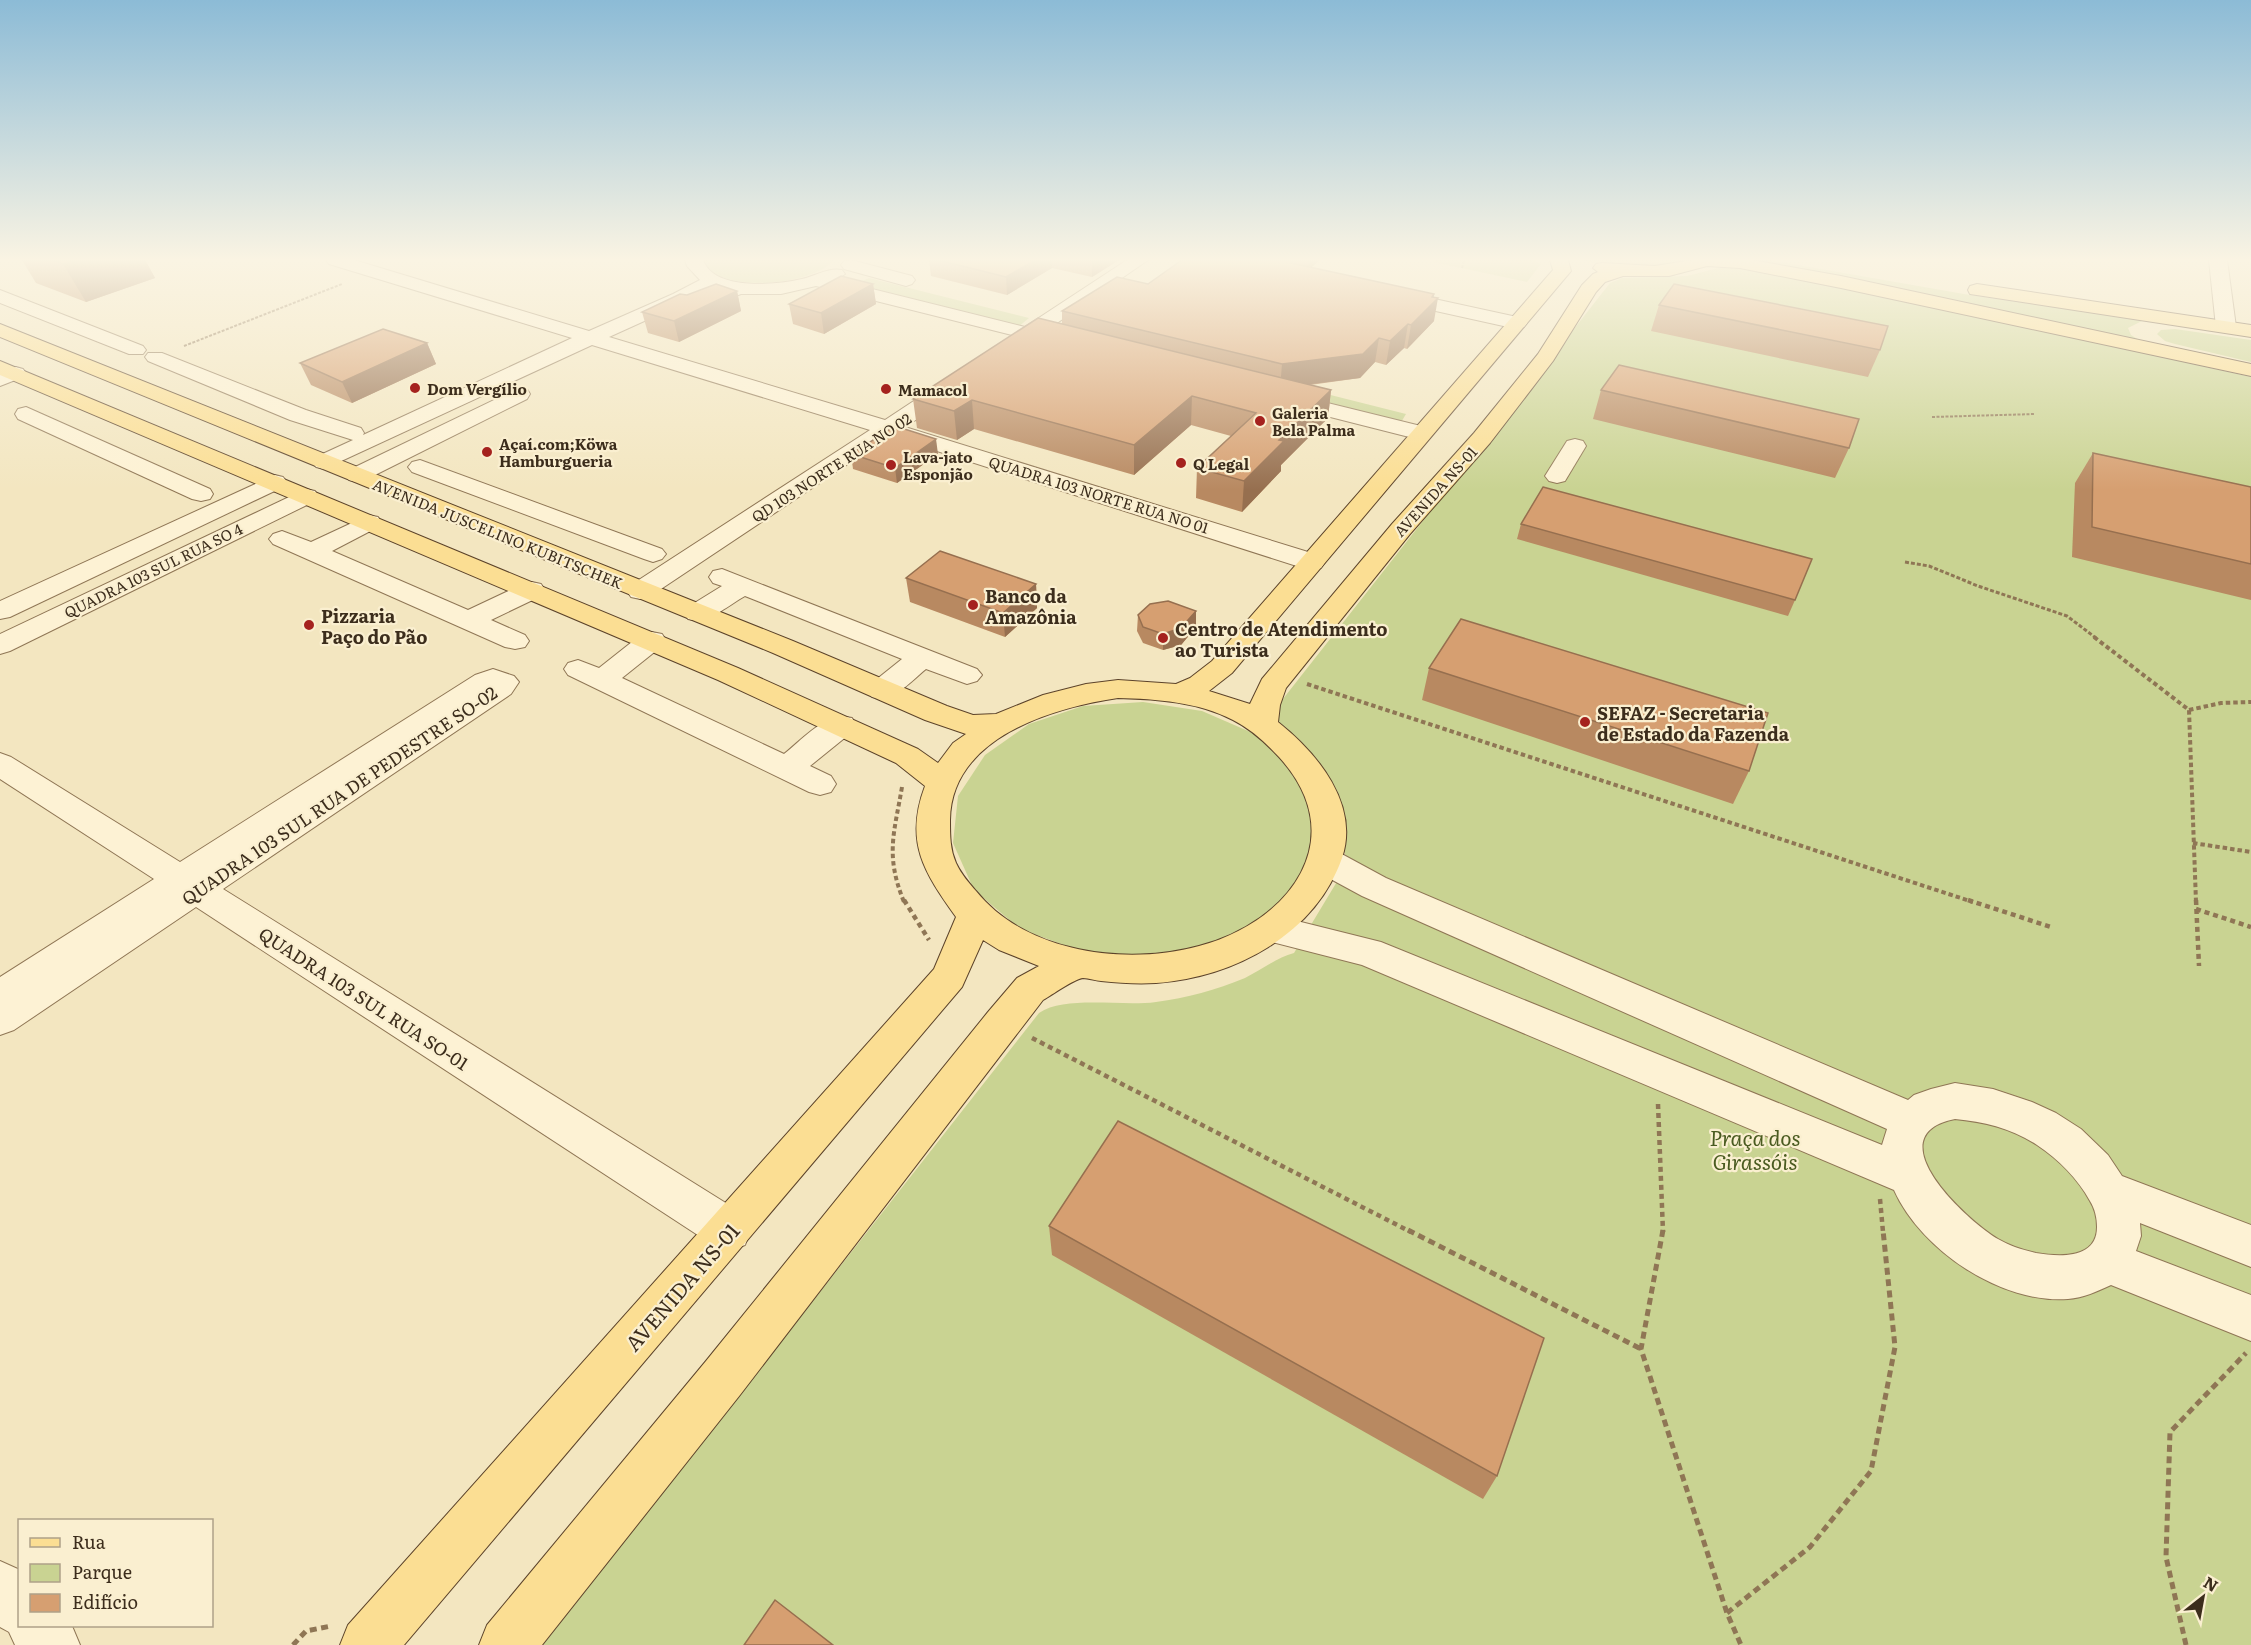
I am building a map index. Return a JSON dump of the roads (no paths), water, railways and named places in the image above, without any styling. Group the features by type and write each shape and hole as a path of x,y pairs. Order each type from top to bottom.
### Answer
{"main road":[{"name":"AVENIDA JUSCELINO KUBITSCHEK","path":"16,337 132,382 271,441 971,726 999,724"},
{"name":"AVENIDA NS-01","path":"1181,693 1200,684 1222,667 1312,562 1425,420 1504,337"},
{"name":"AVENIDA NS-01","path":"1263,725 1265,705 1272,686 1401,529 1482,438 1546,357 1559,337"},
{"name":"AVENIDA NS-01","path":"2096,337 2195,358"},
{"path":"2150,337 2158,344 2195,358 2251,370"},
{"path":"5,373 84,402 652,640 907,756 943,783"},
{"path":"1146,689 1181,693 1240,712 1263,725 1297,754 1320,785 1330,823 1326,861 1312,889 1296,908 1273,928 1231,951 1188,964 1142,969 1077,963 1017,943 975,915 945,877 933,843 934,808 943,783 957,760 975,741 999,724 1025,710 1065,696 1091,691 1146,689"},
{"name":"AVENIDA NS-01","path":"368,1645 949,977 975,915"},
{"path":"507,1645 723,1378 1030,989 1077,963"}],"street":[{"path":"100,337 298,415 353,433"},
{"name":"QUADRA 103 NORTE RUA NO 01","path":"587,337 890,429 1312,562"},
{"path":"324,462 594,337"},
{"path":"574,367 632,337"},
{"path":"998,354 1015,337"},
{"path":"1059,337 1086,348"},
{"path":"76,362 105,339"},
{"path":"132,382 186,370"},
{"name":"QD 103 NORTE RUA NO 02","path":"640,591 969,375"},
{"path":"357,475 532,388"},
{"path":"1270,395 1425,420"},
{"path":"84,402 34,419 201,494"},
{"path":"271,441 298,415"},
{"path":"1557,476 1575,446"},
{"path":"420,467 643,550 594,572"},
{"name":"QUADRA 103 SUL RUA SO 4","path":"0,611 275,482"},
{"path":"422,501 460,482"},
{"name":"QUADRA 103 SUL RUA SO 4","path":"0,645 306,496"},
{"path":"311,552 369,522"},
{"path":"282,539 515,641"},
{"path":"698,613 732,581 967,675"},
{"path":"469,620 532,590"},
{"path":"652,640 590,674 820,784"},
{"path":"882,690 923,657"},
{"name":"QUADRA 103 SUL RUA DE PEDESTRE SO-02","path":"0,996 188,884 501,687 504,681 494,678 485,681 188,884 0,1019"},
{"path":"788,768 841,725"},
{"name":"QUADRA 103 SUL RUA SO-01","path":"0,764 729,1230"},
{"path":"1326,861 1374,887 1912,1121"},
{"path":"1273,928 1379,956 1892,1169 1950,1232 1983,1254 2019,1271 2055,1278 2086,1275 2108,1262 2119,1242 2119,1218 2109,1191 2085,1160 2054,1133 2018,1114 1985,1103 1954,1101 1929,1107 1912,1121 1905,1136 1903,1155 1892,1169"},
{"path":"2109,1191 2251,1246"},
{"path":"2108,1262 2251,1318"},
{"path":"0,1588 18,1607"},
{"path":"35,1627 52,1645"}],"place":[{"name":"Dom Vergílio","path":"415,388"},
{"name":"Mamacol","path":"886,389"},
{"name":"Galeria Bela Palma","path":"1260,421"},
{"name":"Açaí.com;Köwa Hamburgueria","path":"487,452"},
{"name":"Q Legal","path":"1181,463"},
{"name":"Lava-jato Esponjão","path":"891,465"},
{"name":"Banco da Amazônia","path":"973,605"},
{"name":"Pizzaria Paço do Pão","path":"309,625"},
{"name":"Centro de Atendimento ao Turista","path":"1163,638"},
{"name":"SEFAZ - Secretaria de Estado da Fazenda","path":"1585,722"}],"park label":[{"name":"Praça dos Girassóis","path":"1755,1148"}]}
